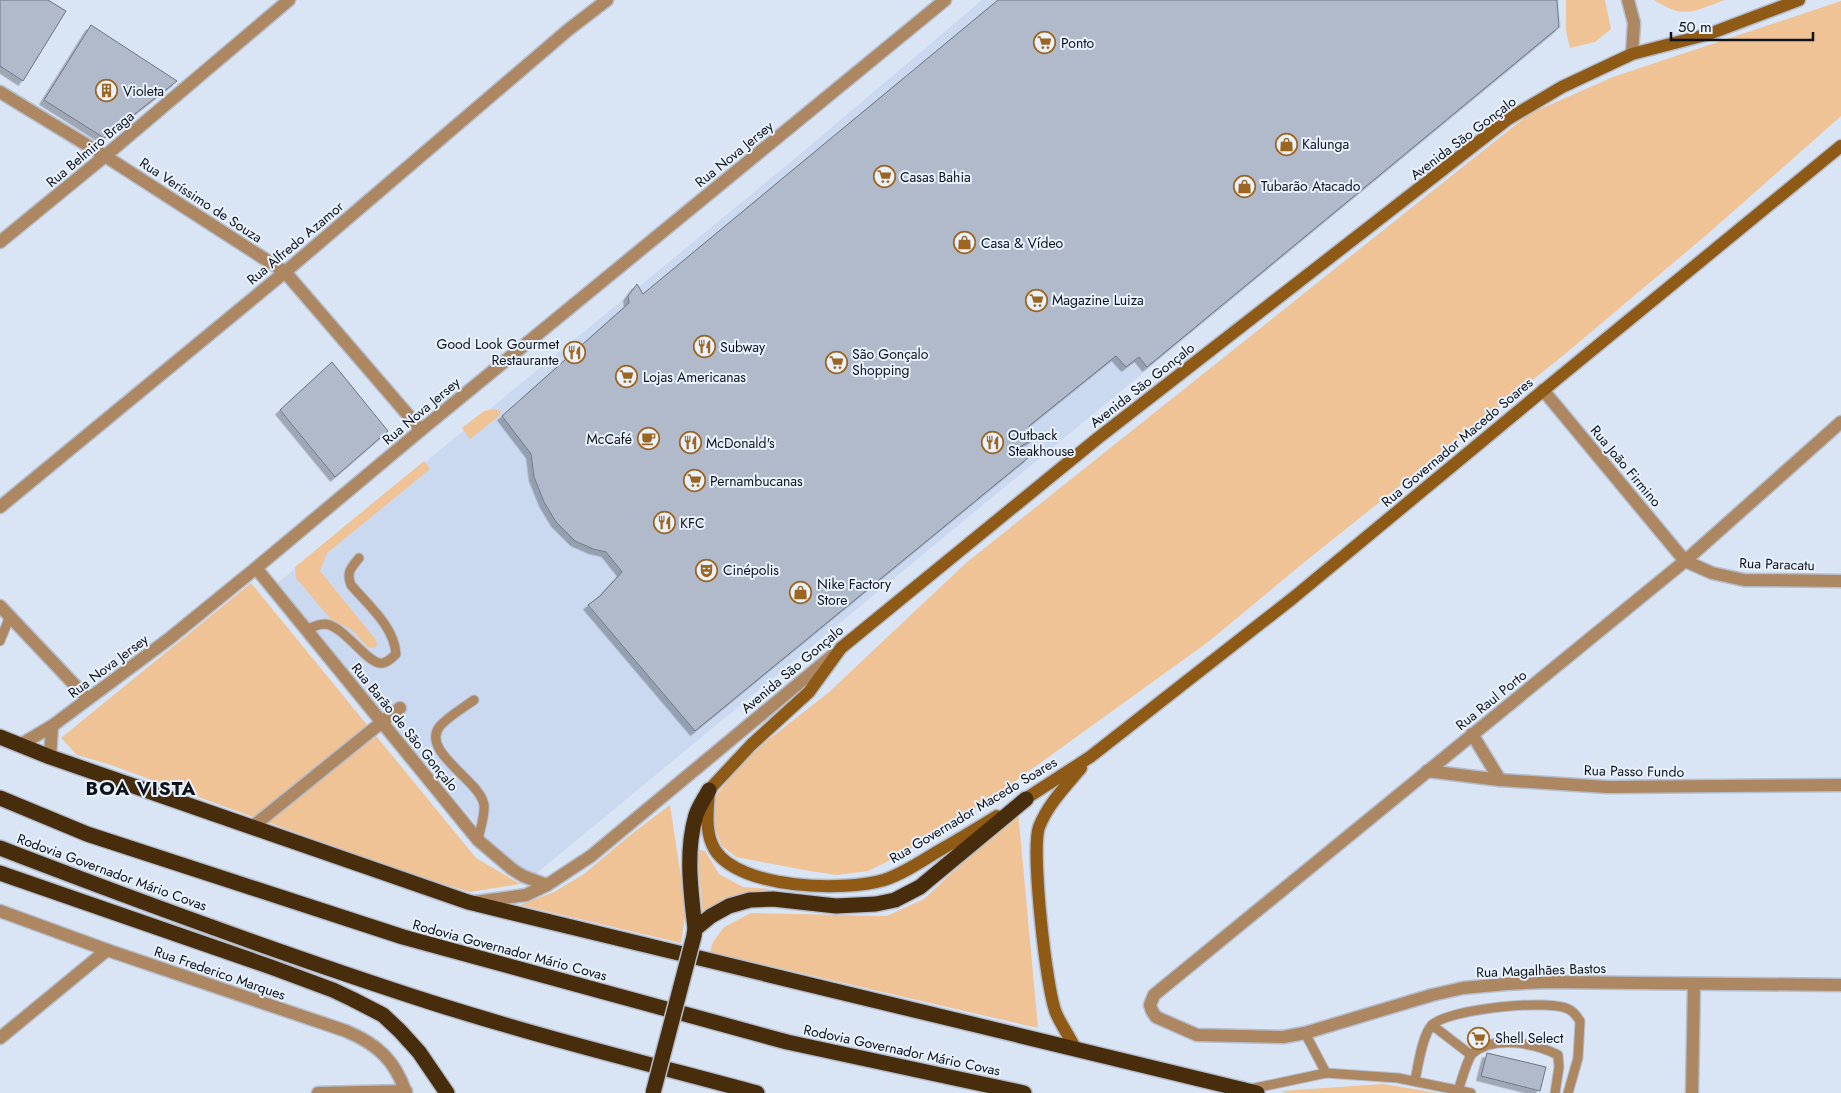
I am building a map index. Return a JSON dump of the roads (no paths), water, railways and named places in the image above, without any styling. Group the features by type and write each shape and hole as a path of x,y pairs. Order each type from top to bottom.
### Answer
{"highway":[{"path":"0,737 50,757 468,902 1252,1091"},
{"path":"653,1093 694,932 689,871 692,837 697,813 709,790"},
{"name":"Rodovia Governador Mário Covas","path":"0,798 87,834 403,937 787,1042 1024,1093"},
{"path":"694,932 710,916 729,906 750,900 773,899 836,906 876,904 895,900 920,887 1026,799"},
{"name":"Rodovia Governador Mário Covas","path":"0,848 277,951 435,1003 567,1042 757,1093"},
{"path":"0,873 271,967 352,999 383,1015 400,1031 419,1052 447,1093"}],"main road":[{"name":"Avenida São Gonçalo","path":"841,648 1098,438 1508,119 1562,87 1632,54 1709,34 1799,0"},
{"name":"Rua Governador Macedo Soares","path":"709,790 708,832 715,850 726,862 746,875 796,885 851,886 884,880 913,866 1026,799 1090,757 1293,598 1841,146"},
{"path":"709,790 751,745 809,692 841,648"},
{"name":"Rua Governador Macedo Soares","path":"1076,1050 1056,1012 1048,982 1036,859 1038,829 1050,807 1090,757"}],"street":[{"name":"Rua Belmiro Braga","path":"0,242 289,0"},
{"name":"Rua Alfredo Azamor","path":"0,507 285,272 568,30 607,0"},
{"name":"Rua Nova Jersey","path":"20,745 52,726 170,638 945,0"},
{"path":"1628,0 1634,23 1632,54"},
{"name":"Rua Veríssimo de Souza","path":"0,92 105,156 285,272 421,430"},
{"name":"Rua João Firmino","path":"1543,390 1685,561"},
{"name":"Rua Raul Porto","path":"1154,996 1685,561 1841,422"},
{"name":"Rua Paracatu","path":"1685,561 1712,573 1744,580 1841,581"},
{"name":"Rua Barão de São Gonçalo","path":"256,568 478,840 512,869 523,876 547,885"},
{"path":"0,606 88,700"},
{"name":"Avenida São Gonçalo","path":"468,902 526,894 547,885 591,856 841,648"},
{"path":"252,827 400,708"},
{"path":"50,757 52,726"},
{"path":"1472,734 1500,780"},
{"name":"Rua Passo Fundo","path":"1427,771 1500,780 1607,787 1841,785"},
{"name":"Rua Frederico Marques","path":"0,911 107,950 346,1031 364,1039 379,1048 392,1062 406,1092"},
{"path":"0,1038 107,950"},
{"name":"Rua Magalhães Bastos","path":"1154,996 1150,1005 1156,1017 1197,1034 1283,1038 1462,988 1546,982 1841,985"},
{"path":"1692,1093 1694,984"},
{"path":"318,1093 406,1092"}],"lane":[{"path":"306,630 317,625 326,624 335,628 352,639 371,660 378,664 384,663 396,654 396,644 392,633 351,585 348,577 349,572 359,558"},
{"path":"0,641 10,616"},
{"path":"474,700 439,727 436,741 440,753 478,792 484,804 478,840"},
{"path":"1415,1080 1427,1034 1432,1025 1450,1015 1471,1010 1551,1004 1571,1010 1580,1021 1578,1058 1568,1093"},
{"path":"1432,1025 1471,1055"},
{"path":"1305,1033 1326,1073"},
{"path":"1458,1091 1471,1055 1488,1045 1513,1043 1544,1048 1558,1055 1559,1067 1556,1093"},
{"path":"1252,1091 1326,1073 1415,1080 1471,1093"}],"place":[{"name":"Ponto","path":"1045,43"},
{"name":"Violeta","path":"107,91"},
{"name":"Kalunga","path":"1286,144"},
{"name":"Casas Bahia","path":"884,177"},
{"name":"Tubarão Atacado","path":"1245,186"},
{"name":"Casa & Vídeo","path":"965,243"},
{"name":"Magazine Luiza","path":"1036,300"},
{"name":"Subway","path":"704,347"},
{"name":"Good Look Gourmet Restaurante","path":"575,352"},
{"name":"São Gonçalo Shopping","path":"836,362"},
{"name":"Lojas Americanas","path":"627,377"},
{"name":"McCafé","path":"648,439"},
{"name":"McDonald's","path":"690,443"},
{"name":"Outback Steakhouse","path":"992,443"},
{"name":"Pernambucanas","path":"694,481"},
{"name":"KFC","path":"664,523"},
{"name":"Cinépolis","path":"707,570"},
{"name":"Nike Factory Store","path":"801,592"},
{"name":"Shell Select","path":"1479,1038"}],"district":[{"name":"BOA VISTA","path":"141,788"}]}
